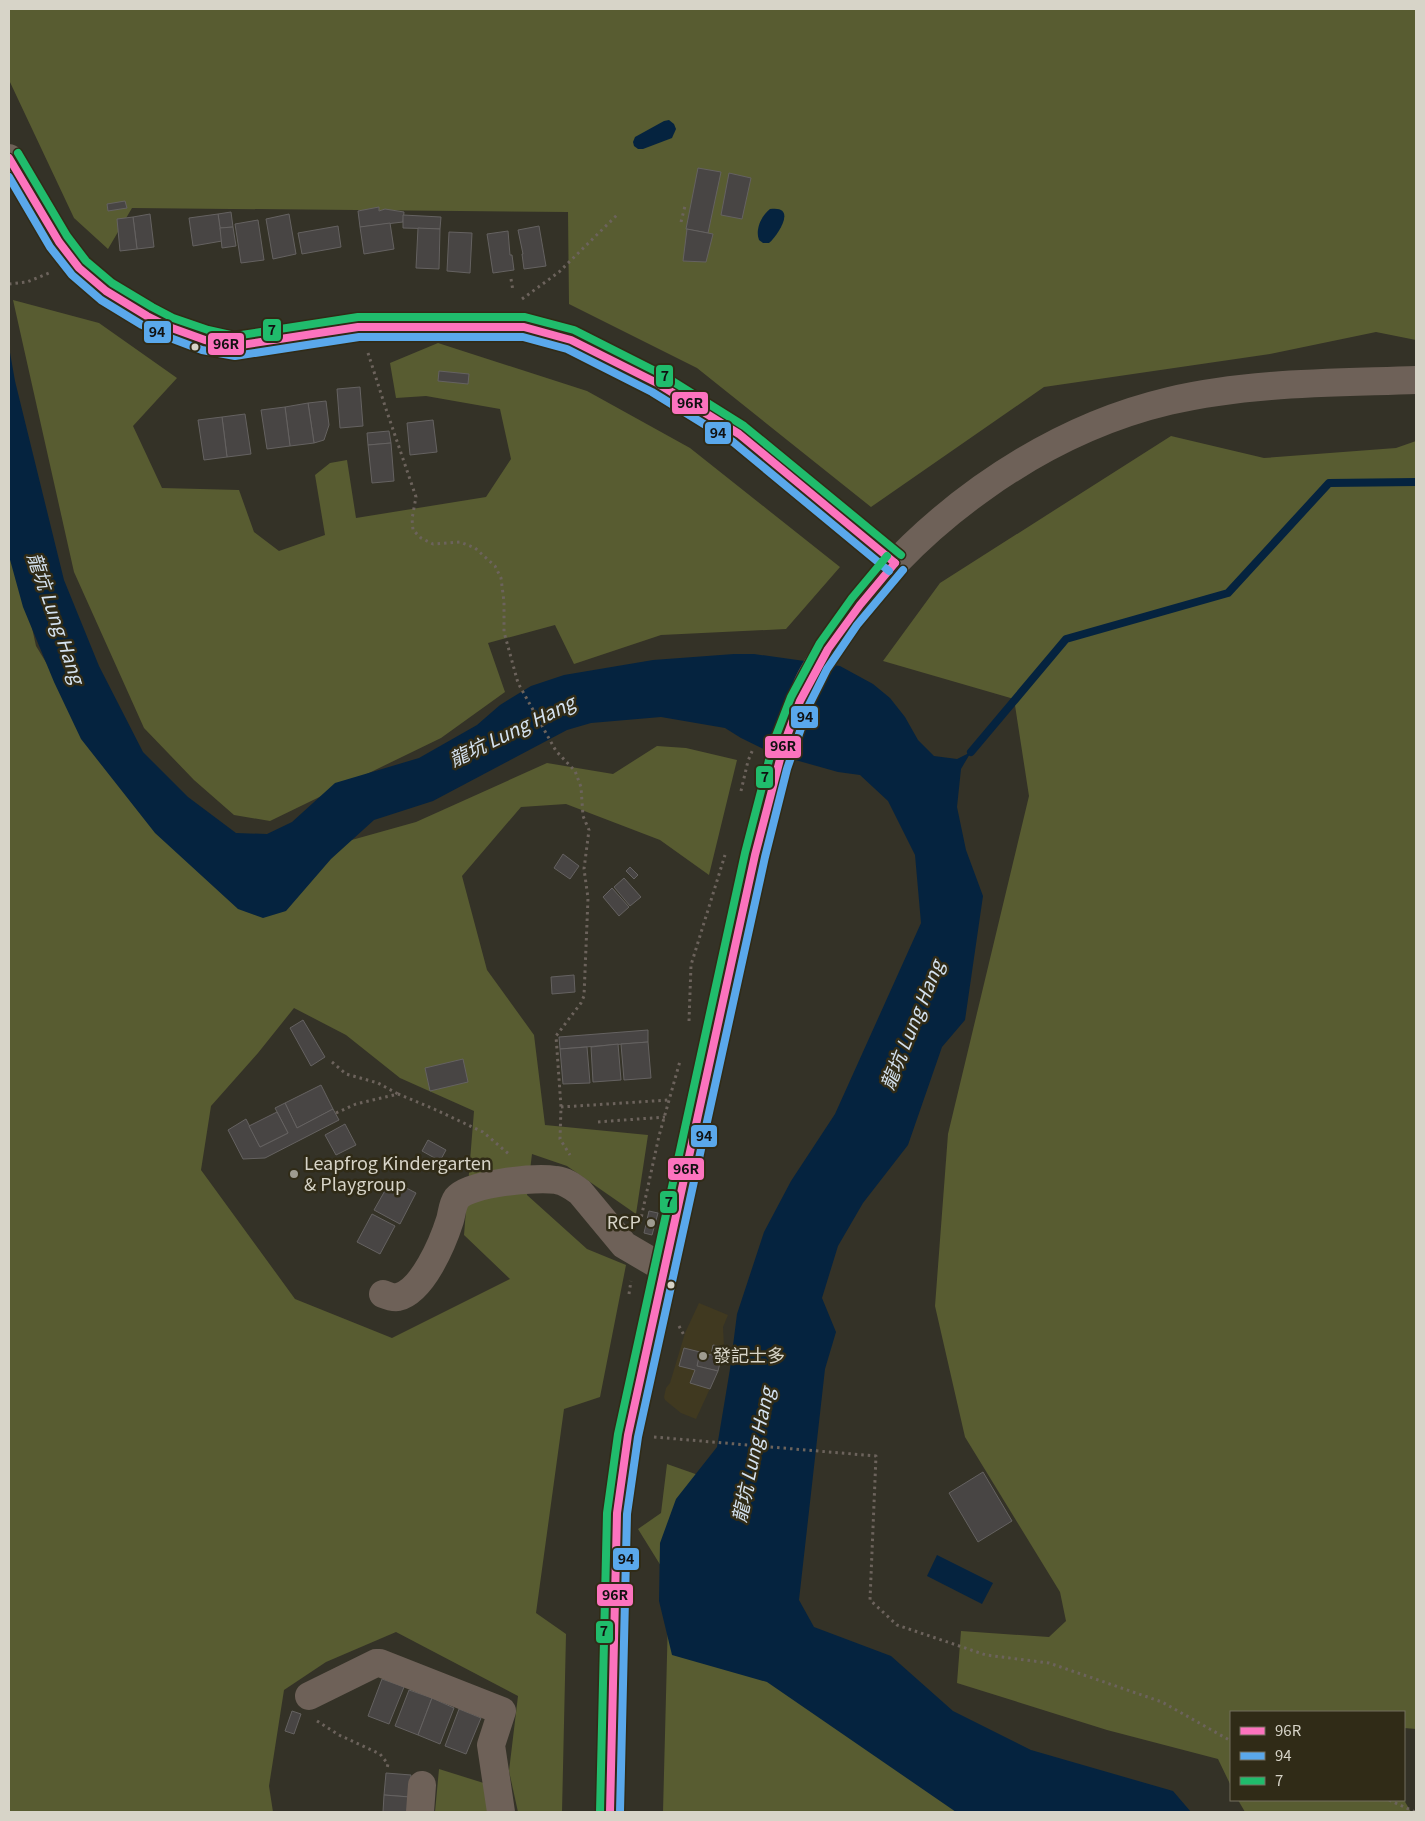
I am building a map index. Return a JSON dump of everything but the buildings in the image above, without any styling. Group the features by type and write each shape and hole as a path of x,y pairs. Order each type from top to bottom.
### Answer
{"street":[{"path":"9,158 59,242 88,277 106,291 147,316 187,335 228,346 235,346 358,327 485,326 524,327 571,340 657,383 739,434 895,563"},
{"path":"610,1812 616,1513 628,1435 774,775 785,739 809,681 855,609 895,563 937,522 992,481 1040,452 1115,417 1170,401 1219,392 1300,384 1416,380"},
{"path":"383,1294 394,1297 402,1296 415,1286 427,1271 441,1243 454,1202 462,1194 476,1188 536,1179 557,1180 572,1186 624,1244 665,1269"},
{"path":"312,1708 376,1663 380,1663 502,1711 492,1739 491,1752 501,1812"},
{"path":"420,1812 422,1785"}],"path":[{"path":"681,222 685,206"},
{"path":"485,326 549,280 617,215"},
{"path":"9,284 38,278"},
{"path":"510,279 513,291"},
{"path":"367,347 416,497 412,519 413,530 421,538 433,544 460,542 475,548 495,566 501,578 504,602 504,632 518,683 556,751 575,771 582,787 583,816 589,830 584,869 588,898 584,996 581,1003 556,1036 561,1107 560,1139 574,1162"},
{"path":"332,1062 346,1074 378,1083 398,1094 483,1132 536,1179"},
{"path":"336,1113 356,1104 398,1094"},
{"path":"561,1107 669,1100"},
{"path":"598,1122 698,1114"},
{"path":"673,1328 677,1321"},
{"path":"646,1437 713,1441 827,1453 876,1456 870,1600 897,1625 986,1655 1049,1663 1162,1702 1230,1740"},
{"path":"312,1708 339,1735 380,1754 388,1764 388,1768"},
{"path":"1391,1801 1415,1812"}],"shaded area":[{"path":"699,1303 728,1315 723,1327 724,1347 718,1371 696,1419 681,1413 664,1397 685,1333"}],"green space":[{"path":"9,9 1416,9 1416,340 1376,332 1270,354 1044,387 871,507 697,368 569,304 568,212 132,208 108,249 74,218 9,80"},
{"path":"13,300 99,323 177,378 133,426 162,488 239,490 254,532 279,551 325,535 315,475 330,463 347,460 356,518 486,497 511,459 500,409 426,396 396,398 390,363 438,343 587,391 690,448 840,567 786,629 661,635 574,664 555,625 488,643 505,692 441,738 270,821 234,815 194,780 144,728 74,572"},
{"path":"1171,436 1264,458 1396,448 1416,441 1416,1729 1405,1728 1405,1711 1230,1711 1230,1784 1218,1759 1107,1730 957,1683 961,1631 1049,1637 1066,1621 1060,1592 965,1437 935,1306 948,1134 1029,796 1014,699 883,661 940,583"},
{"path":"9,523 36,646 132,803 255,911 341,843 416,822 547,763 613,774 657,746 686,748 737,760 709,875 660,840 566,804 521,807 462,876 487,970 534,1035 545,1125 648,1135 636,1214 567,1166 532,1154 527,1195 587,1249 626,1265 600,1397 564,1409 536,1613 566,1634 562,1812 518,1812 509,1771 518,1696 396,1632 326,1662 284,1690 269,1786 273,1812 9,1812","holes":["294,1008 346,1035 400,1078 474,1111 464,1235 510,1279 392,1338 295,1299 201,1170 211,1106 258,1053"]},
{"path":"667,1464 721,1483 707,1633 1019,1812 663,1812 669,1579 638,1529 661,1513"},
{"path":"439,1769 490,1785 496,1812 435,1812"},
{"path":"1239,1801 1405,1801 1411,1812 1245,1812"}],"water":[{"path":"669,120 676,129 672,138 643,149 638,149 634,146 635,137"},
{"path":"770,209 778,209 783,212 783,222 773,239 769,243 763,243 759,240 758,228"},
{"name":"龍坑 Lung Hang","path":"9,347 15,381 64,580 99,666 143,752 188,797 236,833 267,834 292,822 335,783 419,758 477,725 500,705 531,686 564,675 653,660 754,654 840,666 873,684 890,698 905,717 918,740 934,756 957,759 971,752 961,769 957,807 966,850 983,896 965,1020 942,1047 908,1145 863,1203 838,1246 822,1298 836,1332 825,1369 799,1600 814,1627 891,1656 953,1711 1031,1750 1173,1791 1191,1812 956,1812 767,1682 672,1655 659,1601 660,1543 676,1499 717,1447 737,1314 764,1232 791,1181 835,1114 921,923 915,855 888,801 860,775 838,772 774,754 725,728 661,717 591,723 567,730 433,801 374,820 331,859 286,911 263,918 238,909 155,833 81,739 54,682 23,607 9,556"},
{"path":"937,1555 993,1583 982,1604 927,1576"}],"waterway":[{"path":"971,752 1066,639 1228,593 1329,483 1416,482"}],"transit line":[{"name":"7","path":"18,153 67,236 86,261 112,283 173,318 208,330 235,336 358,317 525,317 574,330 661,374 744,426 901,555"},
{"name":"96R","path":"9,158 59,242 79,268 106,291 169,327 205,340 235,346 358,327 524,327 571,340 657,383 739,434 895,563"},
{"name":"94","path":"9,177 50,247 72,275 101,300 142,325 165,336 202,350 235,356 359,337 523,337 567,349 652,392 733,442 889,571"},
{"name":"7","path":"600,1812 607,1513 618,1434 745,853 774,741 791,697 820,643 852,598 887,556"},
{"name":"96R","path":"610,1812 617,1513 628,1435 755,855 784,744 800,701 828,649 860,605 895,563"},
{"name":"94","path":"620,1812 627,1514 638,1437 765,857 787,769 809,705 827,669 857,625 903,570"}],"place":[{"name":"Leapfrog Kindergarten & Playgroup","path":"294,1174"},
{"name":"RCP","path":"651,1223"},
{"name":"發記士多","path":"703,1356"}]}
